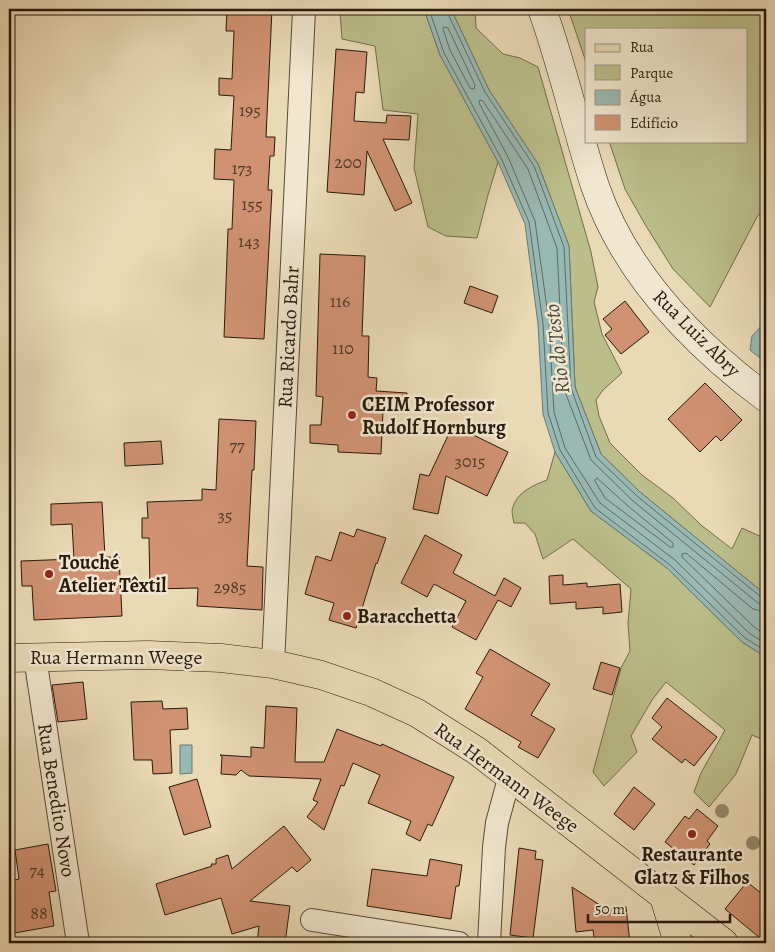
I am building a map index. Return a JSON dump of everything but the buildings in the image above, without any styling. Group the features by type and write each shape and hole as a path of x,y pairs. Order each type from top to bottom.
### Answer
{"main road":[{"name":"Rua Hermann Weege","path":"22,657 100,655 182,656 273,664 321,674 372,692 417,713 477,751 721,941"},
{"path":"664,897 678,943"},
{"path":"682,943 689,936 696,933 711,934 721,941"}],"street":[{"name":"Rua Luiz Abry","path":"542,9 596,188 616,232 637,268 667,308 723,364 766,398"},
{"name":"Rua Ricardo Bahr","path":"273,664 304,10"},
{"name":"Rua Benedito Novo","path":"22,657 78,943"},
{"path":"489,943 495,839 497,823 510,775"},
{"path":"312,920 459,943"}],"green space":[{"path":"330,9 424,9 440,55 498,162 477,238 446,236 428,227 414,168 418,114 383,110 375,46 342,39 340,12"},
{"path":"451,9 475,9 476,28 503,54 520,58 538,67 591,252 598,287 594,302 602,334 622,373 603,390 596,400 599,416 610,443 642,475 673,498 701,525 732,549 742,528 766,539 766,595 640,492 601,454 575,387 569,246 538,164 489,90"},
{"path":"568,9 766,9 766,206 757,217 710,307 673,269 646,226 625,189 609,142 748,142 748,28 585,28 585,59"},
{"path":"555,452 591,511 667,568 742,642 766,657 766,741 752,735 736,774 709,807 694,792 701,773 725,730 666,682 652,700 631,736 637,752 604,786 593,772 621,668 630,651 628,623 631,589 573,539 543,559 535,534 525,523 514,523 512,510 515,502 522,493 547,480"}],"water":[{"name":"Rio do Testo","path":"424,9 451,9 489,90 538,164 569,246 575,387 601,454 640,492 766,595 766,657 742,642 667,568 591,511 555,452 543,414 538,324 525,224 498,162 440,55"},
{"path":"766,321 765,362 750,350 752,336"},
{"path":"180,745 192,745 192,773 180,774"}],"place":[{"name":"CEIM Professor Rudolf Hornburg","path":"352,415"},
{"name":"Touché Atelier Têxtil","path":"49,574"},
{"name":"Baracchetta","path":"347,616"},
{"name":"Restaurante Glatz & Filhos","path":"692,834"}]}
